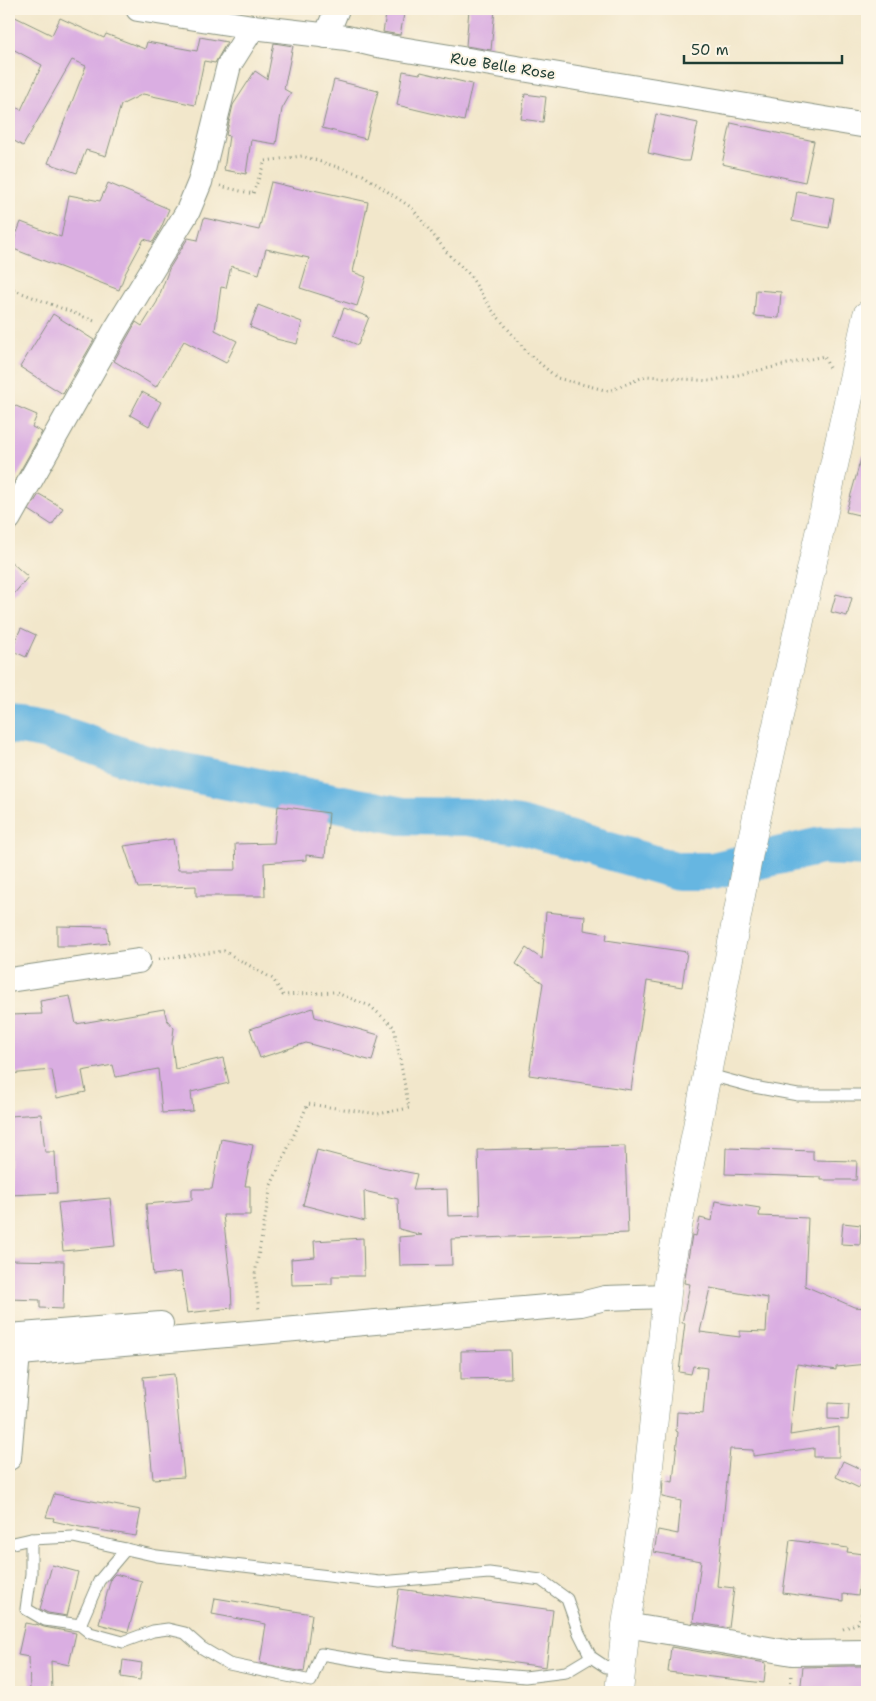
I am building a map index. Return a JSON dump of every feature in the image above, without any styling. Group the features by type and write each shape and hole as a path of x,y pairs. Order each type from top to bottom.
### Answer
{"street":[{"name":"Rue Belle Rose","path":"138,9 253,27 347,38 377,45 867,126"},
{"path":"326,36 337,9"},
{"path":"9,518 116,329 188,211 200,182 229,65 253,27"},
{"path":"619,1692 626,1625 646,1495 669,1274 750,848 856,385 867,315"},
{"path":"9,980 138,961"},
{"path":"12,1348 259,1316 581,1304 606,1298 667,1296"},
{"path":"12,1348 449,1308"},
{"path":"9,1458 12,1348"},
{"path":"626,1625 792,1653 867,1652"}],"lane":[{"path":"706,1074 754,1087 798,1095 867,1095"},
{"path":"9,1544 31,1539 73,1537 157,1556 380,1582 489,1573 541,1580 567,1599 579,1632 591,1657 606,1667 622,1664"},
{"path":"31,1539 31,1574 26,1609 45,1620 80,1625 90,1633 123,1642 153,1631 168,1629 185,1633 202,1648 229,1664 311,1681 321,1654 386,1665 524,1677 566,1672 591,1657"},
{"path":"80,1625 100,1581 126,1549"}],"path":[{"path":"200,182 253,194 265,161 302,156 362,175 412,208 448,255 469,274 492,310 522,346 557,378 609,391 646,376 710,381 824,356 836,383 856,385"},
{"path":"9,288 116,329"},
{"path":"138,961 224,952 273,978 283,995 334,992 370,1006 394,1027 409,1108 378,1114 308,1104 272,1185 255,1274 259,1316"}],"building":[{"path":"387,9 405,9 400,35 383,32"},
{"path":"469,9 495,9 491,50 466,46"},
{"path":"9,14 52,35 60,18 104,38 106,34 145,49 147,42 197,51 200,37 227,42 215,63 204,61 195,105 143,94 121,105 106,156 86,150 77,173 48,163 86,66 72,60 23,146 9,138 9,103 21,110 42,65 9,47"},
{"path":"274,43 293,46 284,89 291,93 282,109 276,144 251,140 246,174 224,170 229,136 226,135 233,105 255,71 267,79"},
{"path":"403,71 420,74 421,72 472,84 464,121 397,105"},
{"path":"334,80 378,91 366,139 322,128"},
{"path":"525,94 546,97 543,122 521,119"},
{"path":"656,114 698,123 690,161 648,153"},
{"path":"731,123 814,141 805,182 722,164"},
{"path":"271,182 368,202 353,272 366,277 357,306 300,288 309,258 266,249 259,274 231,266 226,288 221,287 215,330 237,341 226,363 184,341 156,387 114,361 136,322 142,326 157,302 169,269 188,238 198,240 204,218 259,230"},
{"path":"108,183 169,209 153,242 144,239 125,274 119,290 11,248 21,222 61,237 69,195 100,201"},
{"path":"797,191 834,198 829,228 792,221"},
{"path":"756,290 781,292 779,318 754,316"},
{"path":"258,305 302,322 297,344 276,339 250,327"},
{"path":"344,308 369,317 358,345 334,335"},
{"path":"53,314 94,340 63,394 20,367"},
{"path":"142,392 161,402 149,426 130,415"},
{"path":"9,403 37,415 32,427 42,432 9,491"},
{"path":"862,455 867,456 867,517 846,512"},
{"path":"39,494 63,508 52,525 29,510"},
{"path":"9,560 28,577 9,600"},
{"path":"836,594 852,598 847,616 831,612"},
{"path":"21,628 36,635 26,657 11,650"},
{"path":"278,806 329,813 325,857 306,855 306,860 264,863 265,896 196,896 196,886 138,888 124,846 173,839 178,870 234,870 236,869 235,844 274,843"},
{"path":"546,912 585,916 584,930 607,934 606,940 687,952 682,987 647,981 631,1090 529,1075 543,983 516,964 526,948 542,959"},
{"path":"57,926 107,927 109,943 57,946"},
{"path":"70,996 76,1024 164,1009 167,1020 174,1028 172,1044 175,1069 223,1058 229,1083 191,1092 193,1111 162,1113 158,1069 116,1077 113,1065 82,1071 86,1092 57,1098 52,1070 9,1074 9,1015 42,1014 40,1001"},
{"path":"313,1008 315,1017 379,1035 372,1061 306,1043 260,1058 250,1029"},
{"path":"41,1114 45,1152 55,1152 57,1193 9,1195 9,1116"},
{"path":"221,1139 253,1145 245,1186 250,1186 250,1215 223,1215 232,1308 187,1313 181,1272 153,1275 146,1204 192,1200 192,1189 212,1189"},
{"path":"625,1146 628,1233 451,1239 452,1265 400,1266 399,1237 422,1235 399,1229 398,1199 364,1191 365,1221 303,1205 317,1150 417,1174 413,1190 447,1189 448,1216 480,1215 478,1150"},
{"path":"726,1148 813,1151 813,1160 857,1161 856,1180 821,1180 821,1177 725,1174"},
{"path":"110,1198 115,1246 63,1251 58,1203"},
{"path":"715,1201 760,1208 759,1216 808,1218 805,1286 854,1307 867,1308 867,1364 836,1367 836,1370 797,1364 790,1435 839,1427 839,1457 814,1457 814,1448 753,1456 753,1450 730,1449 717,1586 734,1588 729,1628 693,1622 701,1561 654,1552 658,1530 678,1534 681,1501 662,1497 663,1480 673,1482 678,1432 676,1431 677,1412 703,1414 707,1368 693,1366 691,1374 679,1372 685,1323 682,1323 690,1284 684,1283 692,1235 696,1236 700,1218 712,1221","holes":["710,1288 768,1298 766,1332 740,1331 740,1337 700,1332"]},
{"path":"843,1223 861,1225 860,1245 841,1244"},
{"path":"363,1238 364,1276 332,1276 332,1284 292,1285 291,1259 315,1257 314,1241"},
{"path":"9,1260 64,1261 63,1309 40,1308 40,1300 9,1299"},
{"path":"510,1350 511,1378 461,1379 461,1351"},
{"path":"174,1374 184,1477 153,1479 143,1377"},
{"path":"828,1403 849,1404 848,1420 828,1419"},
{"path":"843,1461 867,1472 859,1488 836,1477"},
{"path":"54,1494 141,1510 136,1536 53,1521 54,1518 46,1517"},
{"path":"790,1540 848,1548 847,1552 863,1554 858,1596 843,1594 843,1601 783,1593"},
{"path":"52,1565 78,1572 67,1616 48,1613 40,1609"},
{"path":"115,1574 142,1581 128,1632 99,1624 111,1578"},
{"path":"399,1589 553,1610 546,1667 391,1647"},
{"path":"215,1598 312,1614 304,1672 260,1663 266,1624 212,1614"},
{"path":"25,1623 76,1633 69,1665 51,1661 52,1692 30,1692 29,1657 18,1655"},
{"path":"671,1647 766,1663 764,1683 668,1672"},
{"path":"123,1660 142,1663 140,1680 121,1677"},
{"path":"867,1666 867,1692 800,1692 803,1667"}],"waterway":[{"path":"9,725 62,735 149,765 402,816 468,817 519,825 678,871 712,871 821,846 867,848"}]}
